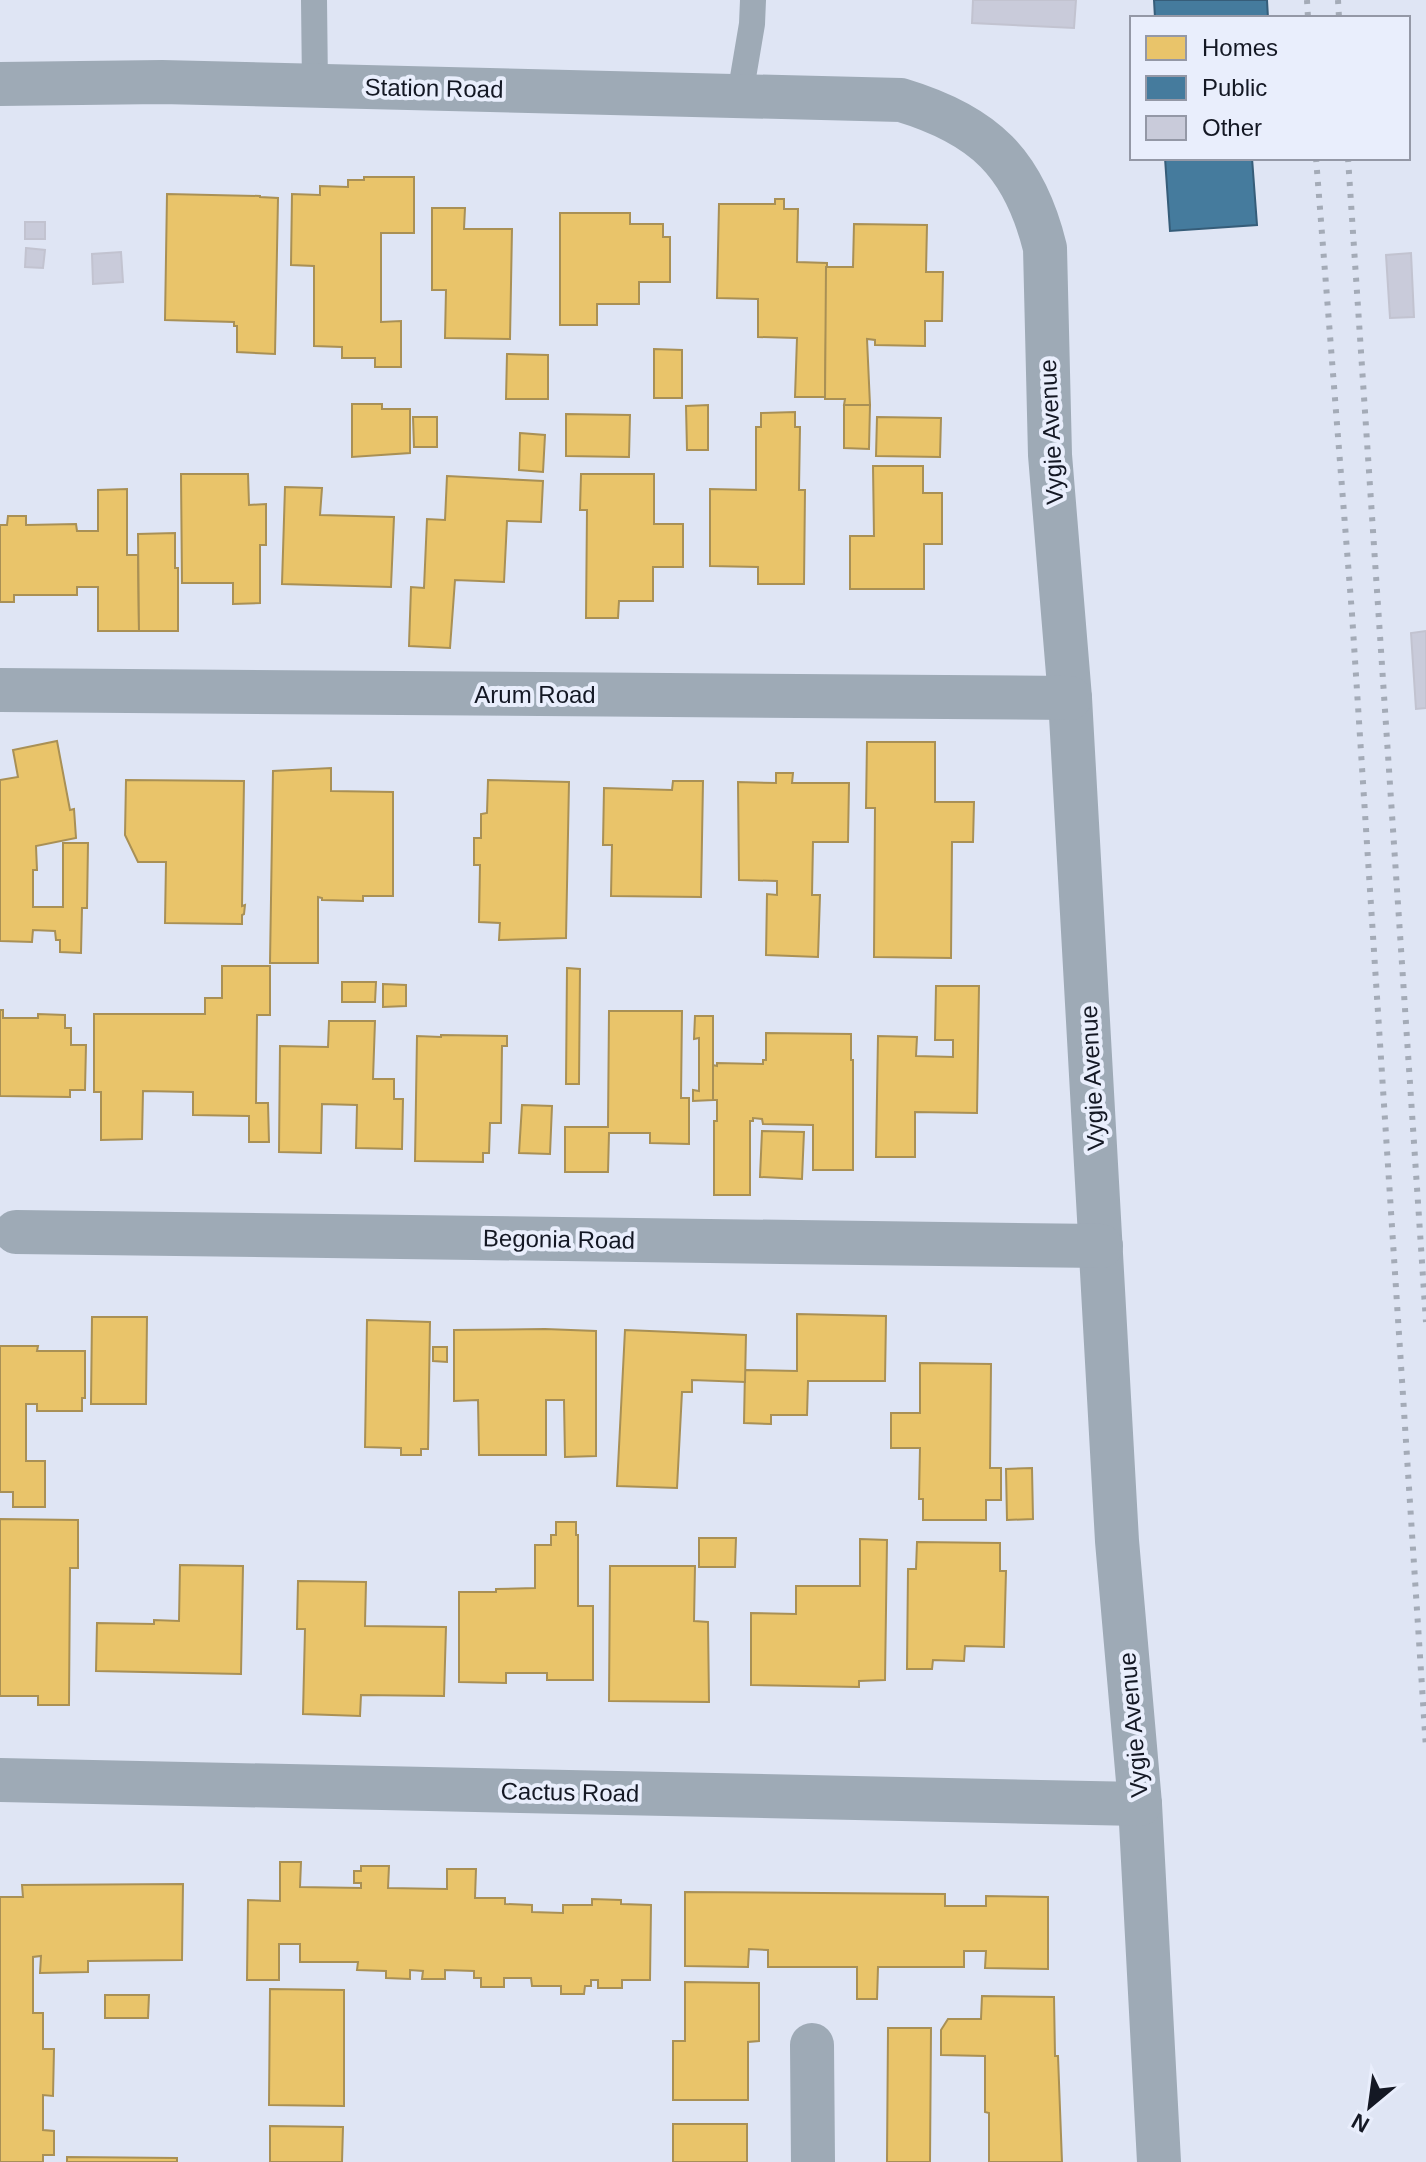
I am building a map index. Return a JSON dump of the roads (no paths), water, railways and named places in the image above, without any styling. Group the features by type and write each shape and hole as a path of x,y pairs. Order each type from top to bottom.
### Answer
{"street":[{"name":"Station Road","path":"0,84 162,82 867,98"},
{"name":"Vygie Avenue","path":"867,98 901,100 933,109 963,124 990,145 1010,166 1027,192 1045,248 1050,455 1070,698 1117,1541 1140,1804 1159,2162"},
{"name":"Arum Road","path":"0,690 1070,698"},
{"name":"Begonia Road","path":"16,1232 1101,1246"},
{"name":"Cactus Road","path":"0,1780 1140,1804"},
{"path":"812,2045 813,2162"}],"lane":[{"path":"314,0 315,86"},
{"path":"740,95 753,0"}],"railway":[{"path":"1307,0 1308,16"},
{"path":"1338,0 1339,16"},
{"path":"1316,160 1352,614 1426,1748"},
{"path":"1348,160 1426,1322"}]}
